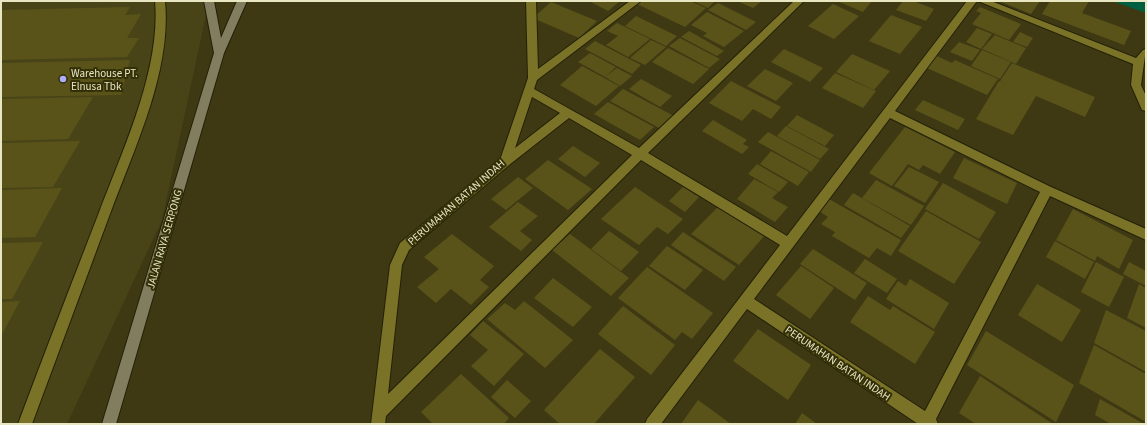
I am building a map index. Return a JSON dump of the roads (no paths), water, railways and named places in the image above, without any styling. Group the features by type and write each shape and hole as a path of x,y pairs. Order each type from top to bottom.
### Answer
{"main road":[{"name":"JALAN RAYA SERPONG","path":"209,1 219,53"},
{"name":"JALAN RAYA SERPONG","path":"109,424 219,53 242,1"}],"street":[{"path":"26,424 140,120 153,73 162,12 160,1"},
{"name":"PERUMAHAN BATAN INDAH","path":"379,419 380,398 396,265 404,247 505,162 530,91 533,78 531,1"},
{"path":"533,78 636,1"},
{"path":"379,419 640,154 800,1"},
{"path":"652,424 746,302 887,112 972,1"},
{"path":"983,1 1138,62"},
{"path":"1146,52 1138,62 1136,85 1146,107"},
{"path":"530,91 640,154 789,244"},
{"path":"887,112 1048,190 1146,235"},
{"path":"505,162 568,114"},
{"path":"928,423 1048,190"},
{"name":"PERUMAHAN BATAN INDAH","path":"746,302 928,423"}],"place":[{"name":"Warehouse PT. Elnusa Tbk","path":"63,79"}]}
